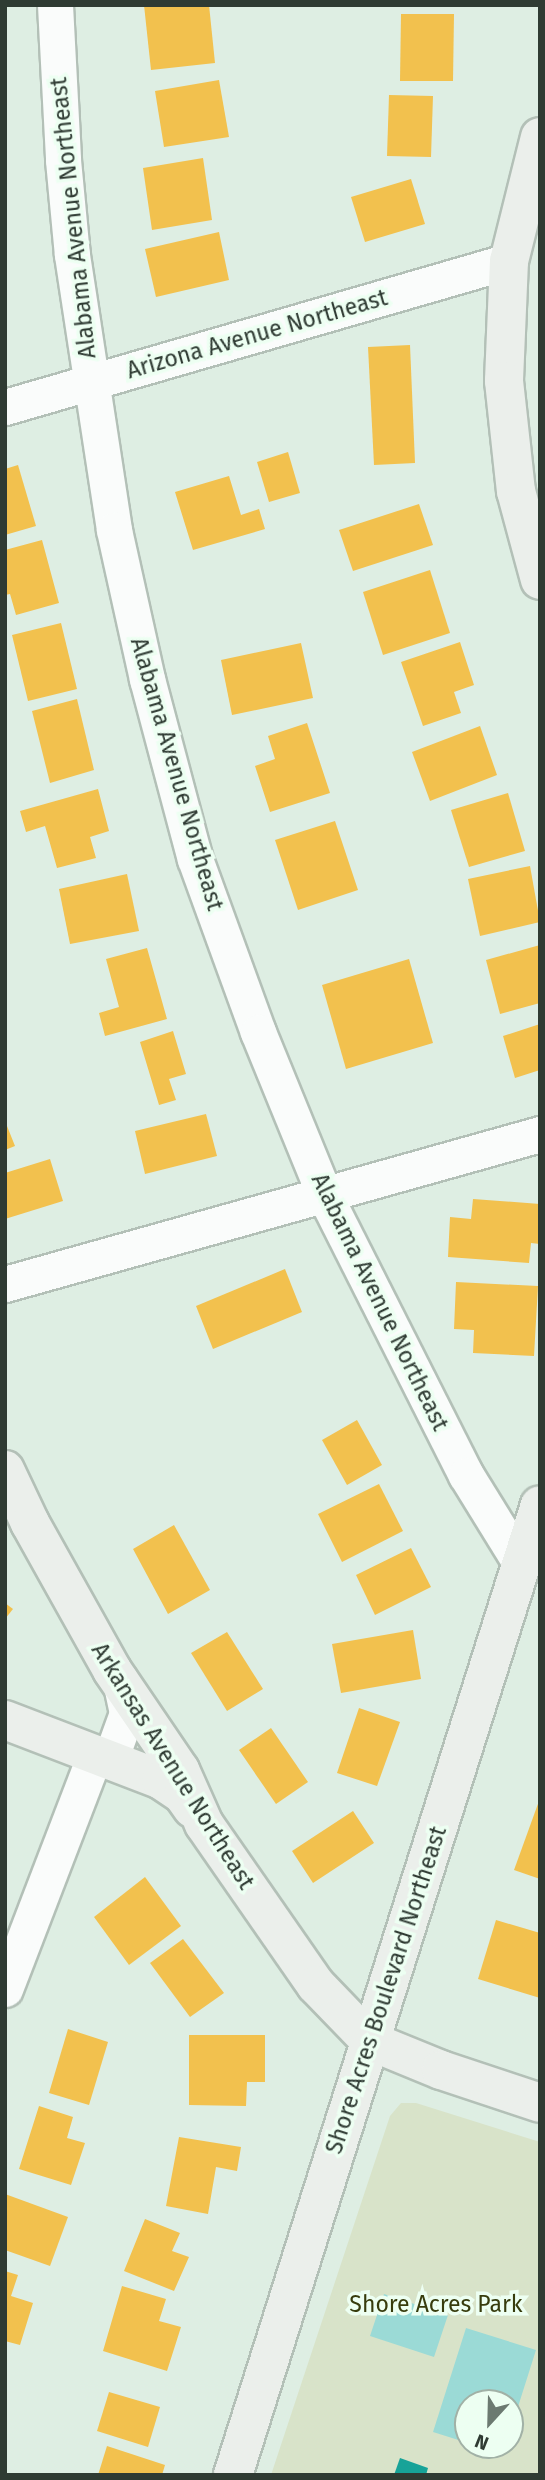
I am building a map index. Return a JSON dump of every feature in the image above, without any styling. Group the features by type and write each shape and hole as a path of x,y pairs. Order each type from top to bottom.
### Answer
{"street":[{"name":"Alabama Avenue Northeast","path":"55,5 64,173 90,382 120,557 147,679 195,859 258,1032 324,1194 466,1475 521,1563"},
{"path":"540,137 509,261 504,381 516,491 540,580"},
{"name":"Arizona Avenue Northeast","path":"5,407 509,261"},
{"path":"5,1284 540,1134"},
{"name":"Arkansas Avenue Northeast","path":"5,1470 30,1523 120,1680 180,1770 204,1824 316,1985 370,2041"},
{"name":"Shore Acres Boulevard Northeast","path":"233,2475 540,1505"},
{"path":"5,1989 103,1758 127,1713 120,1680"},
{"path":"5,1720 161,1780 183,1795 204,1824"},
{"path":"370,2041 441,2070 540,2103"}],"green space":[{"name":"Shore Acres Park","path":"401,2103 416,2103 540,2142 540,2475 271,2475 390,2116"}],"water":[{"path":"384,2294 448,2315 434,2357 370,2336"},
{"path":"466,2328 536,2350 524,2389 454,2389 454,2439 433,2432"}],"building: Homes":[{"path":"144,5 209,5 215,63 151,70"},
{"path":"401,14 454,14 453,81 400,81"},
{"path":"219,80 229,137 164,147 155,91"},
{"path":"389,95 433,96 431,157 387,156"},
{"path":"203,158 212,220 152,230 143,168"},
{"path":"411,179 425,224 365,242 351,197"},
{"path":"219,232 229,280 156,297 145,249"},
{"path":"410,345 415,463 374,465 368,347"},
{"path":"288,452 300,493 269,502 257,462"},
{"path":"18,465 36,526 5,535 5,469"},
{"path":"229,476 241,515 259,509 265,529 193,550 175,492"},
{"path":"419,504 433,545 353,571 339,530"},
{"path":"42,540 59,603 16,615 10,594 5,595 5,550"},
{"path":"430,570 450,633 383,655 363,592"},
{"path":"61,623 77,689 28,701 12,635"},
{"path":"460,642 474,685 454,692 461,713 423,726 401,662"},
{"path":"301,643 313,698 232,715 221,660"},
{"path":"77,699 94,770 50,783 32,711"},
{"path":"307,723 330,793 270,812 255,766 275,759 268,736"},
{"path":"480,726 497,775 430,801 412,752"},
{"path":"98,789 109,831 90,837 96,858 57,868 45,826 26,832 20,811"},
{"path":"508,793 525,851 469,867 451,810"},
{"path":"335,821 358,890 298,910 275,840"},
{"path":"530,866 540,922 480,936 468,879"},
{"path":"127,874 139,931 70,944 59,889"},
{"path":"540,945 540,1003 500,1014 486,960"},
{"path":"147,948 167,1019 105,1036 99,1013 119,1007 106,959"},
{"path":"409,959 433,1043 346,1069 322,985"},
{"path":"540,1024 540,1070 515,1078 503,1036"},
{"path":"173,1031 186,1074 169,1079 176,1100 159,1105 140,1042"},
{"path":"206,1114 217,1156 145,1174 135,1131"},
{"path":"5,1121 15,1146 5,1150"},
{"path":"50,1159 63,1201 5,1219 5,1173"},
{"path":"473,1199 540,1204 540,1244 531,1243 529,1263 448,1257 450,1217 471,1219"},
{"path":"285,1269 302,1312 213,1349 196,1306"},
{"path":"456,1282 538,1286 534,1356 473,1353 474,1330 454,1329"},
{"path":"357,1420 382,1465 347,1485 322,1440"},
{"path":"379,1484 403,1531 342,1562 318,1514"},
{"path":"174,1525 210,1590 168,1614 133,1549"},
{"path":"411,1548 431,1587 375,1615 356,1575"},
{"path":"5,1603 13,1609 5,1619"},
{"path":"413,1630 421,1679 341,1693 332,1644"},
{"path":"227,1632 263,1689 227,1711 191,1653"},
{"path":"359,1708 400,1722 377,1786 337,1773"},
{"path":"271,1728 308,1782 276,1804 239,1750"},
{"path":"540,1801 540,1879 514,1870"},
{"path":"353,1811 374,1843 313,1883 292,1851"},
{"path":"145,1877 181,1926 129,1965 94,1917"},
{"path":"496,1920 540,1933 540,1998 478,1979"},
{"path":"183,1939 224,1993 190,2017 150,1963"},
{"path":"68,2029 108,2042 89,2105 49,2093"},
{"path":"189,2035 265,2035 265,2082 247,2082 246,2106 189,2105"},
{"path":"39,2106 73,2117 67,2138 85,2143 71,2185 19,2169"},
{"path":"179,2137 241,2147 237,2171 216,2167 208,2214 166,2206"},
{"path":"5,2194 68,2217 50,2266 5,2250"},
{"path":"145,2219 180,2233 172,2251 189,2257 174,2291 124,2271"},
{"path":"5,2271 18,2275 11,2296 33,2303 20,2345 5,2341"},
{"path":"122,2286 166,2299 159,2321 181,2327 167,2371 103,2351"},
{"path":"109,2392 160,2407 148,2447 97,2431"},
{"path":"107,2446 165,2465 162,2475 98,2475"}],"building: Public":[{"path":"400,2458 428,2468 426,2475 394,2475"}]}
